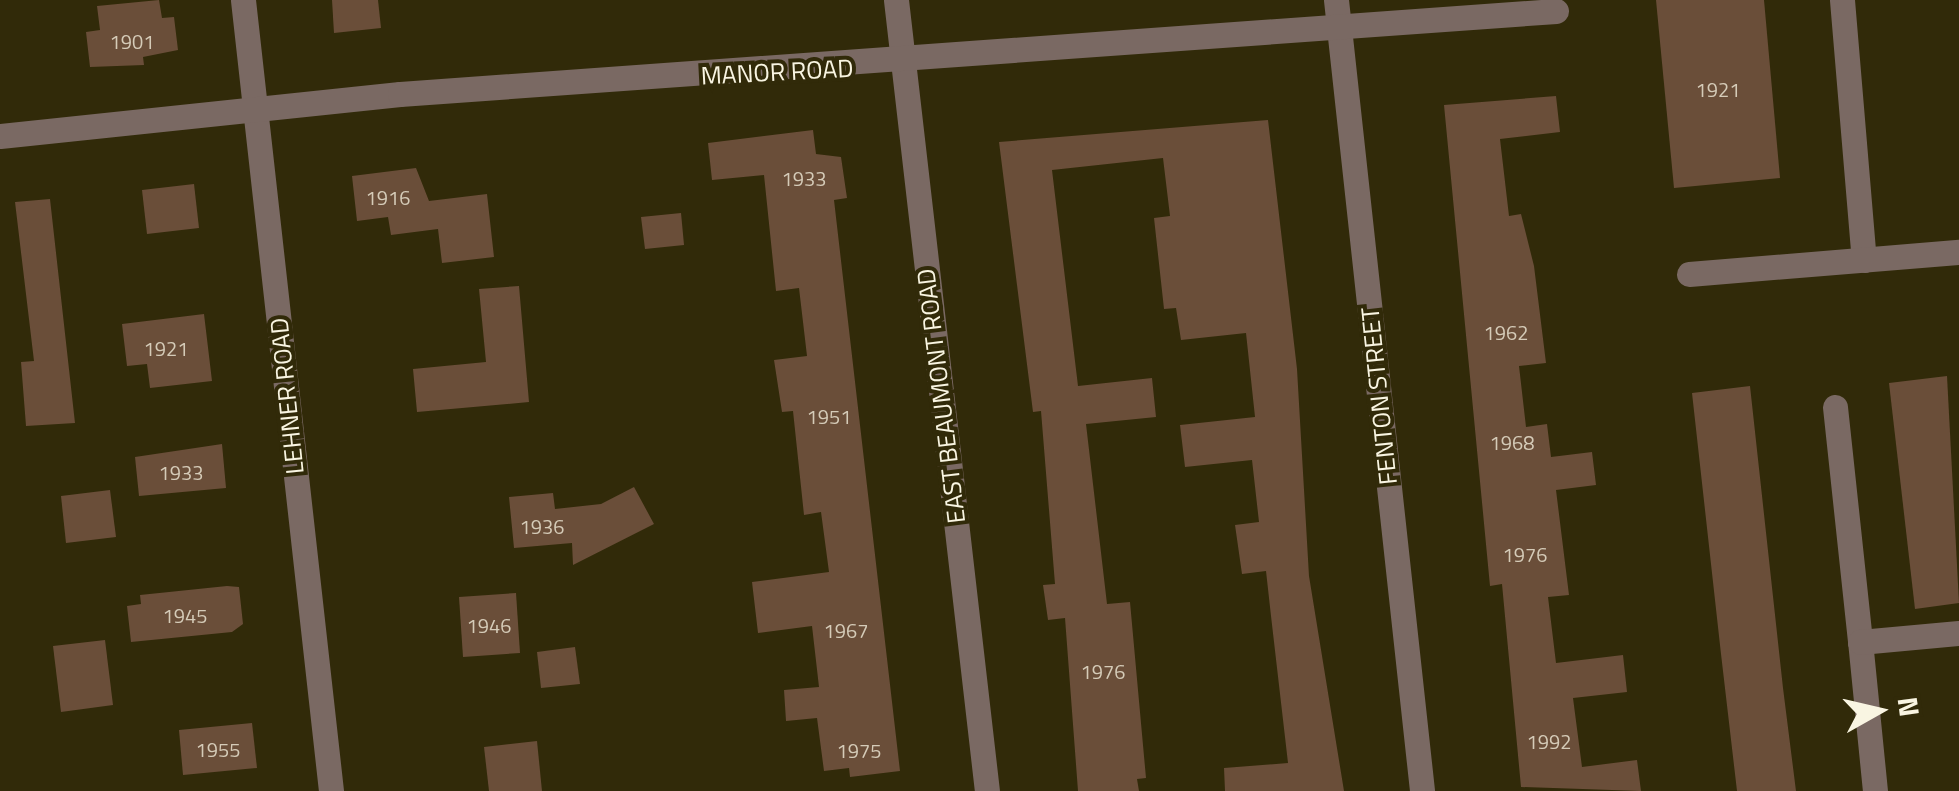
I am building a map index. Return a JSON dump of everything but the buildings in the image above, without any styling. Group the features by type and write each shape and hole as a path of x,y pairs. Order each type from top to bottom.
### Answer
{"street":[{"name":"LEHNER ROAD","path":"244,0 330,791"},
{"name":"EAST BEAUMONT ROAD","path":"896,0 987,791"},
{"name":"FENTON STREET","path":"1336,0 1422,791"},
{"path":"1842,0 1864,260"},
{"name":"MANOR ROAD","path":"0,136 255,110 904,64 1556,11"},
{"path":"1689,274 1959,252"},
{"path":"1835,407 1875,791"},
{"path":"1860,642 1959,633"}]}
